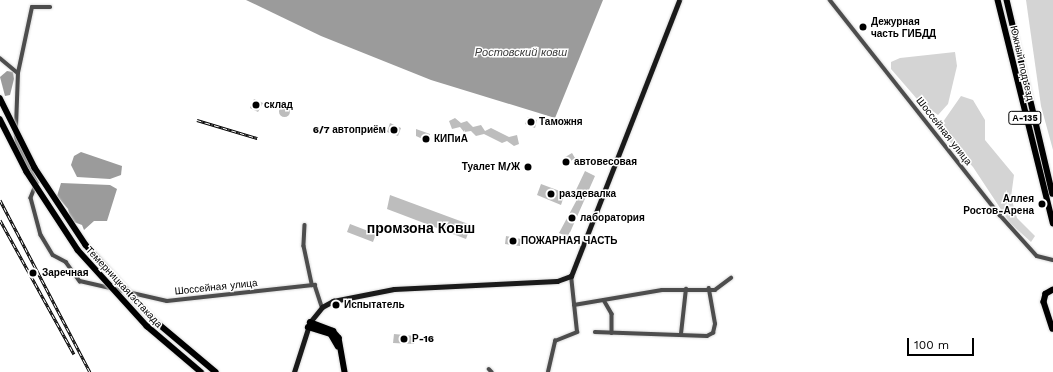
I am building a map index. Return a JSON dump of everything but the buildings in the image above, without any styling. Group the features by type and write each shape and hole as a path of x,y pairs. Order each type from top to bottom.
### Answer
{"main road":[{"path":"294,372 309,324 322,307 372,292 557,281 571,276 679,0"},
{"name":"Южный подъезд","path":"998,0 1053,223"},
{"name":"Южный подъезд","path":"1007,0 1053,194"},
{"name":"Темерницкая эстакада","path":"0,98 35,168 86,245 153,320 216,372"},
{"name":"Темерницкая эстакада","path":"0,119 27,172 78,250 147,326 201,372"},
{"path":"1053,290 1044,299 1053,329"},
{"path":"309,324 334,337 342,372"},
{"path":"309,324 333,331 339,338 345,372"}],"street":[{"name":"Шоссейная улица","path":"830,0 1000,215 1037,256 1053,260"},
{"name":"Шоссейная улица","path":"50,7 32,7 18,73 17,141 37,183 31,198 40,233 53,255 66,262 80,281 167,301 313,285"},
{"path":"0,58 18,73"},
{"path":"305,225 303,237 313,285 322,307"},
{"path":"548,372 555,341 577,332 571,276"},
{"path":"574,305 686,289 709,290 724,286 731,278"},
{"path":"681,334 686,289"},
{"path":"596,332 681,334 698,337 712,333 715,324 709,290"},
{"path":"604,300 612,314 612,333"}],"shaded area":[{"path":"1026,0 1053,0 1053,150 1041,106"},
{"path":"955,52 957,66 948,104 938,115 917,99 891,69 891,62 900,58"},
{"path":"961,96 973,100 985,120 985,140 1014,175 1011,197 1017,218 1035,236 1031,242 1010,223 973,167 938,129"}],"water":[{"name":"Ростовский ковш","path":"246,0 603,0 555,118 431,80 321,36"},
{"path":"7,71 13,72 14,79 10,95 5,96 0,77"},
{"path":"81,152 122,166 121,175 110,179 77,177 71,165 74,156"},
{"path":"61,183 110,185 117,189 107,221 94,221 84,230 82,225 71,221 68,209 57,196"}],"railway":[{"path":"197,120 257,138"},
{"path":"0,200 90,372"},
{"path":"0,220 74,354"}],"place":[{"name":"Дежурная часть ГИБДД","path":"863,27"},
{"name":"склад","path":"256,105"},
{"name":"Таможня","path":"531,122"},
{"name":"6/7 автоприём","path":"394,130"},
{"name":"КИПиА","path":"426,139"},
{"name":"автовесовая","path":"566,162"},
{"name":"Туалет М/Ж","path":"528,167"},
{"name":"раздевалка","path":"551,194"},
{"name":"Аллея Ростов-Арена","path":"1042,204"},
{"name":"лаборатория","path":"572,218"},
{"name":"ПОЖАРНАЯ ЧАСТЬ","path":"513,241"},
{"name":"Заречная","path":"33,273"},
{"name":"Испытатель","path":"336,305"},
{"name":"Р-16","path":"404,339"}],"district":[{"name":"промзона Ковш","path":"421,228"}]}
